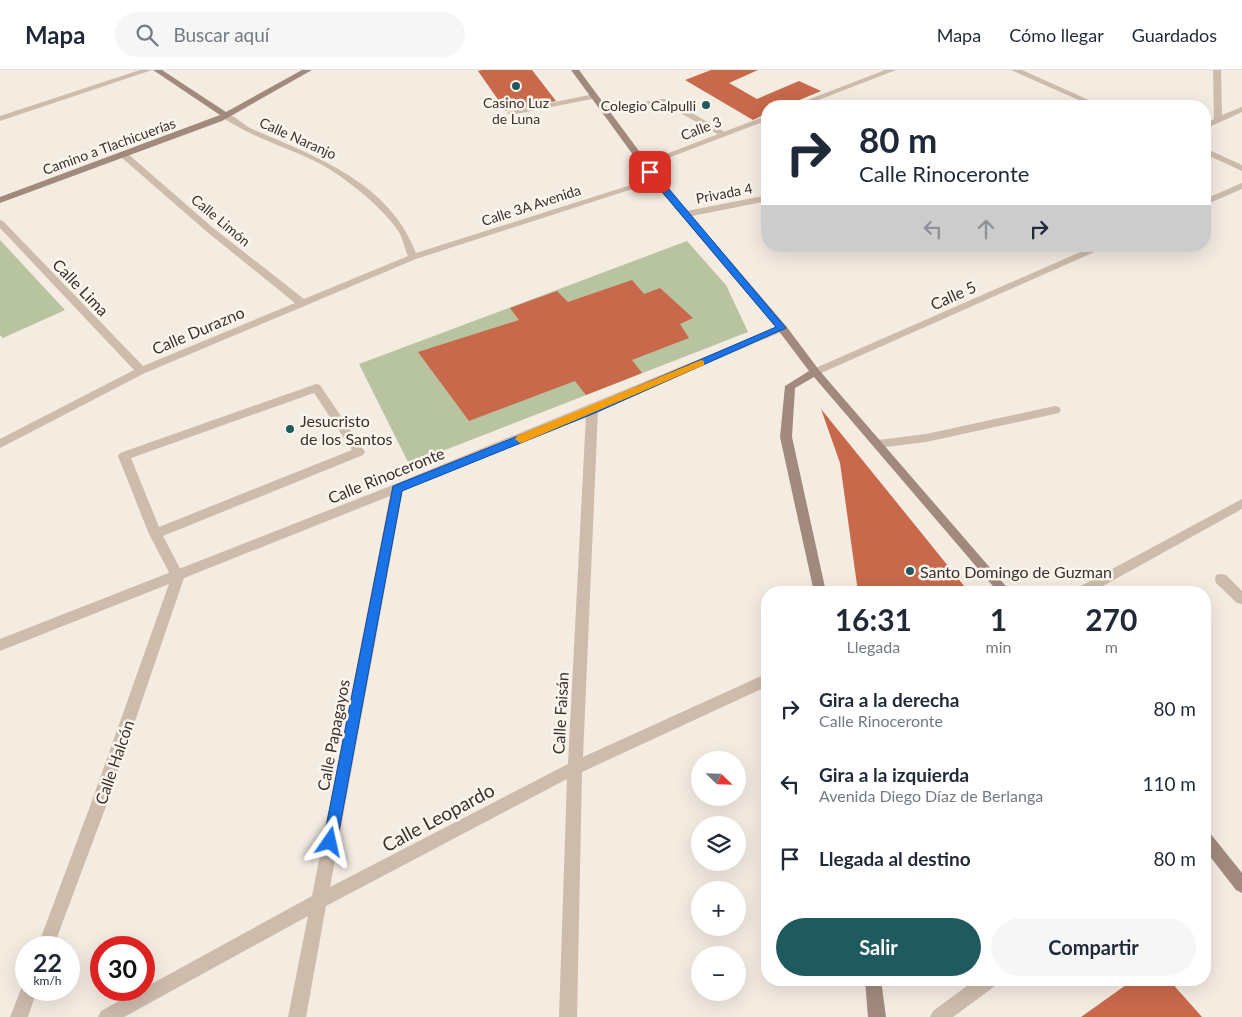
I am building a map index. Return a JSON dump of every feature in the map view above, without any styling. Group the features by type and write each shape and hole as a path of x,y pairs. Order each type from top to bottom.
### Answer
{"street":[{"path":"0,119 148,70"},
{"path":"157,70 225,115"},
{"name":"Camino a Tlachicuerías","path":"0,200 209,123 308,70"},
{"path":"575,70 656,180 687,214 782,328 815,372 1000,586"},
{"path":"812,100 892,70"},
{"path":"1015,70 1082,100"},
{"path":"1216,70 1218,120"},
{"path":"511,113 594,96"},
{"path":"606,112 665,101 724,134"},
{"path":"1211,123 1242,109"},
{"name":"Calle Naranjo","path":"225,115 245,129 328,164 357,184 382,207 404,233 413,257"},
{"name":"Calle 3","path":"644,164 761,120"},
{"path":"1211,154 1242,168"},
{"name":"Calle Limón","path":"124,155 209,229 302,303"},
{"name":"Calle 3A Avenida","path":"413,257 656,180"},
{"path":"1211,199 1242,186"},
{"name":"Privada 4","path":"687,214 761,199"},
{"name":"Calle Lima","path":"0,223 141,371"},
{"name":"Calle 5","path":"815,372 1090,252"},
{"name":"Calle Durazno","path":"0,444 141,371 413,257"},
{"name":"Calle Rinoceronte","path":"0,645 178,576 592,410 782,328"},
{"path":"815,372 790,386 786,437 819,586"},
{"path":"155,534 359,452 316,388 124,456 155,534 178,576"},
{"name":"Calle Faisán","path":"568,1017 575,768 592,410"},
{"path":"878,444 926,438 1055,410"},
{"name":"Calle Papagayos","path":"296,1017 397,489"},
{"path":"1093,586 1242,504"},
{"name":"Calle Halcón","path":"50,936 98,809 178,576"},
{"path":"1220,578 1242,599"},
{"name":"Calle Leopardo","path":"107,1017 319,901 575,768 761,683"},
{"path":"1211,846 1242,885"},
{"path":"874,986 877,1017"},
{"path":"939,1017 981,986"},
{"path":"19,1017 25,1001"}],"green space":[{"path":"0,240 65,310 3,338 0,335"},
{"path":"687,241 726,285 748,332 409,464 359,364"}],"building":[{"name":"Casino Luz de Luna","path":"532,70 556,101 506,111 478,71"},
{"path":"711,70 758,70 729,83 757,99 799,81 821,91 799,100 761,100 761,116 753,120 685,80"},
{"path":"632,280 644,294 660,288 693,318 680,324 689,338 632,360 642,373 586,395 575,381 469,421 418,352 519,320 510,308 557,291 568,302"},
{"path":"821,409 964,586 857,586 840,463"},
{"path":"1125,986 1174,986 1202,1017 1081,1017"}],"slow traffic":[{"path":"520,439 701,363"}],"place":[{"name":"Casino Luz de Luna","path":"516,86"},
{"name":"Colegio Calpulli","path":"706,105"},
{"name":"Jesucristo de los Santos","path":"290,429"},
{"name":"Santo Domingo de Guzman","path":"910,571"}],"route":[{"path":"330,842 397,489 592,410 782,328 650,172"}]}
